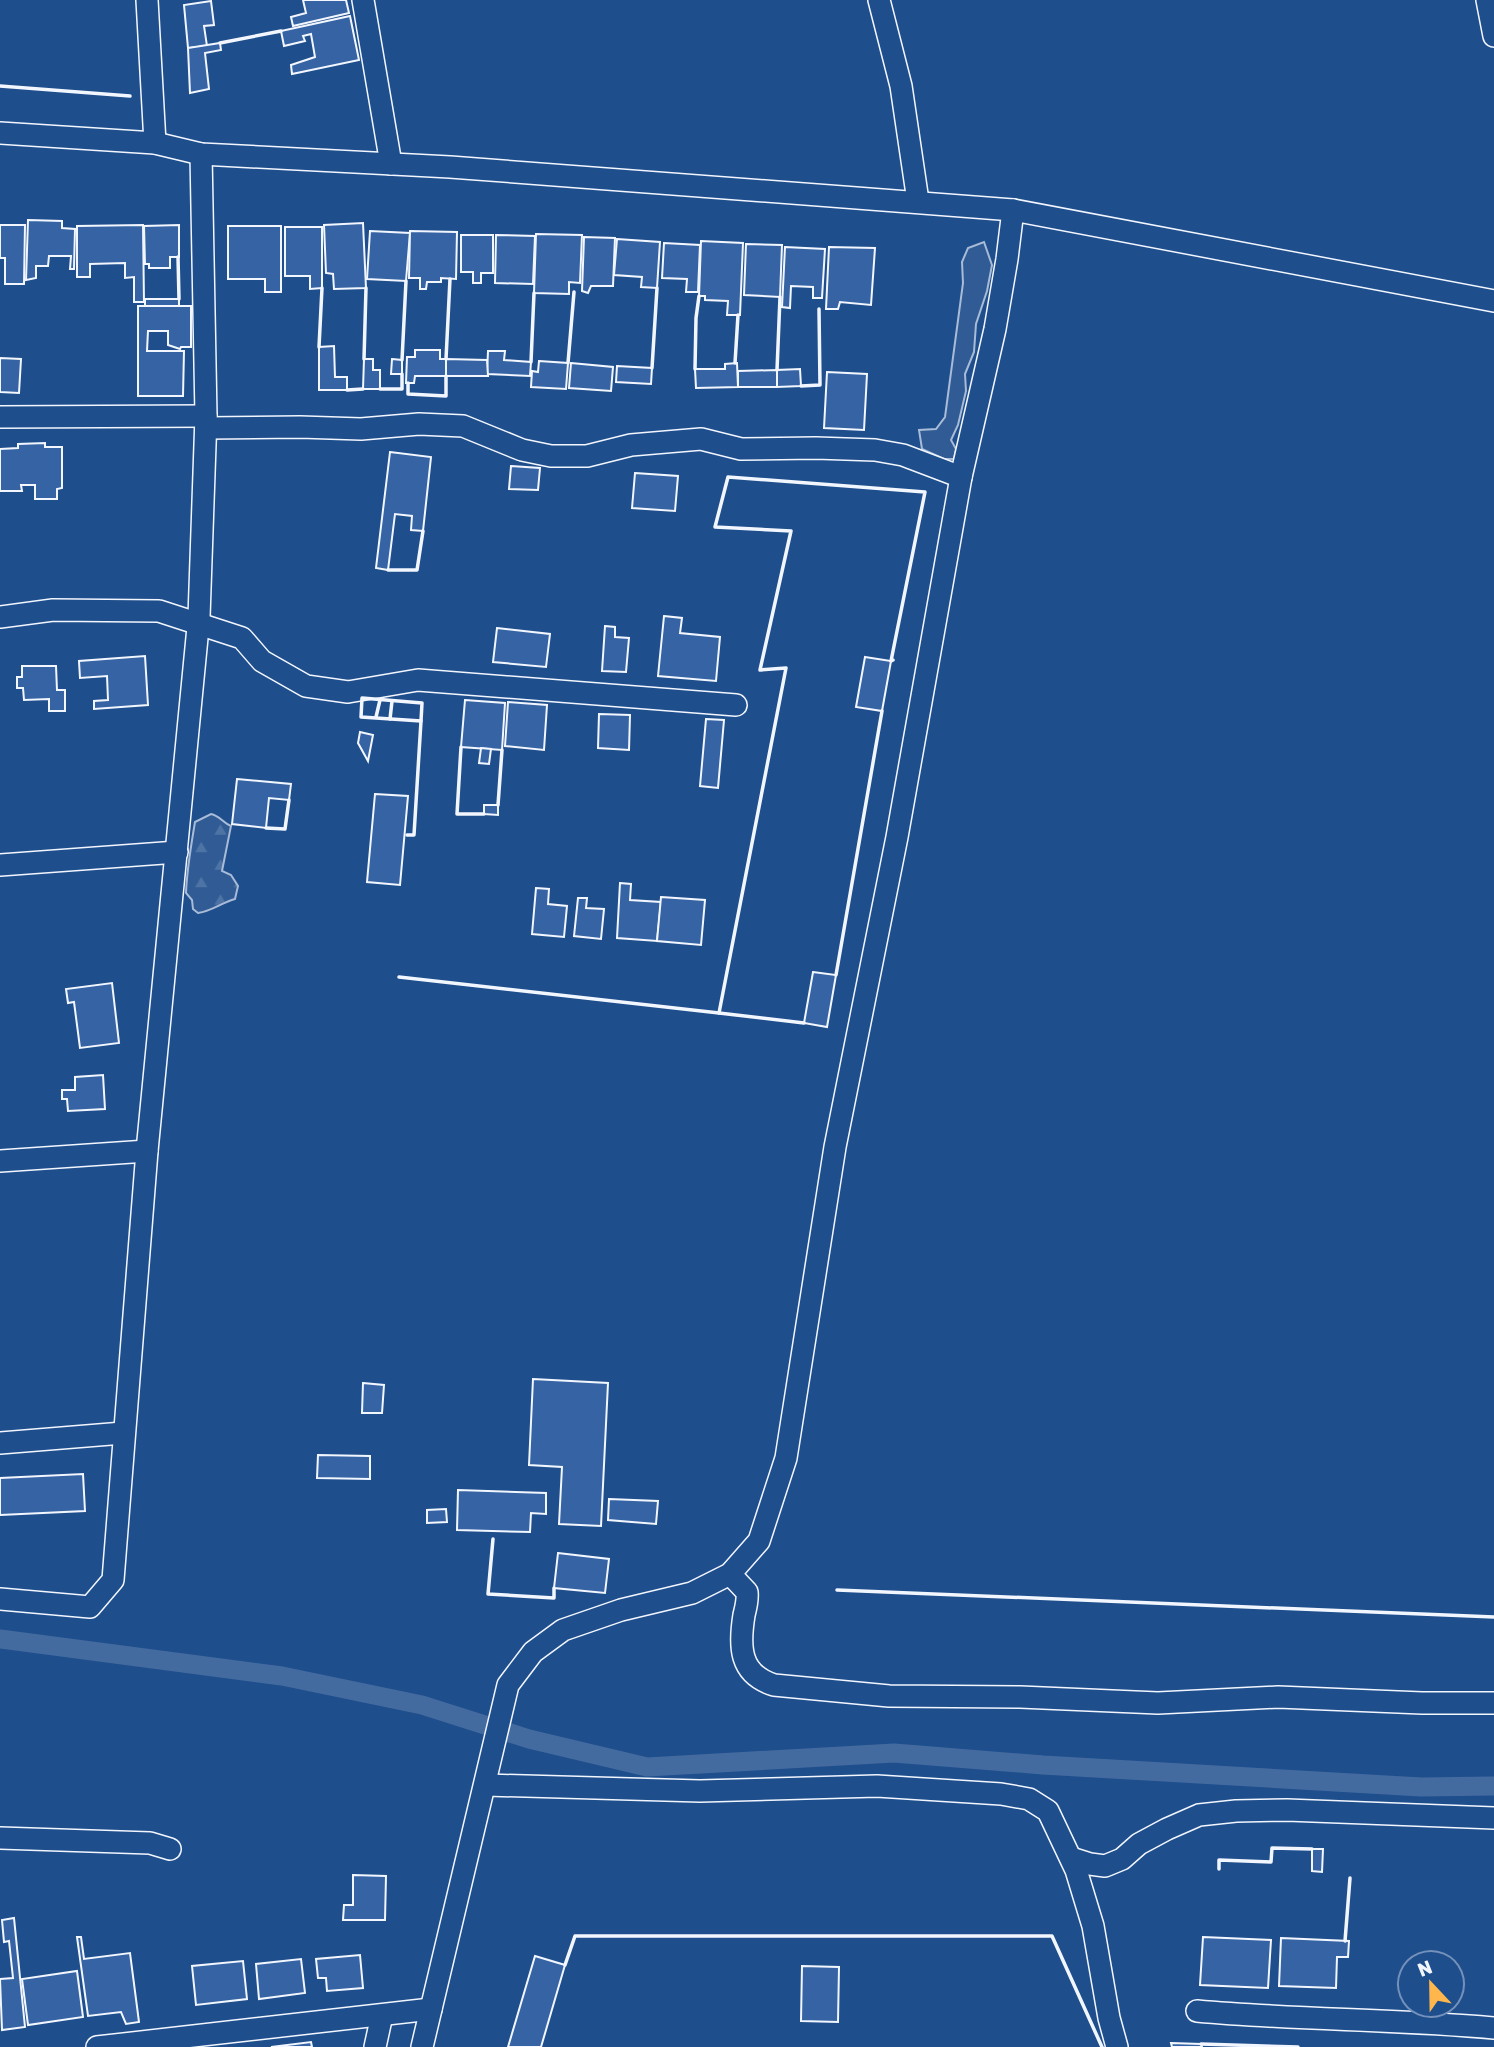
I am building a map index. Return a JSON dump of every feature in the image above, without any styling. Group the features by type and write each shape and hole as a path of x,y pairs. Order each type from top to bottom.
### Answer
{"street":[{"path":"148,0 155,142"},
{"path":"363,0 391,164"},
{"path":"879,0 901,86 918,201"},
{"path":"1487,0 1494,36"},
{"path":"0,133 155,142 201,154 391,164 1013,210 1494,301"},
{"path":"0,1599 90,1607 113,1580 147,1151 199,624 206,422 201,154"},
{"path":"422,2047 508,1685 533,1653 564,1630 621,1610 692,1593 730,1574 759,1541 786,1458 835,1147 897,837 961,477 995,329 1013,210"},
{"path":"0,417 361,429 419,424 463,426 522,450 551,456 587,456 631,445 701,439 741,449 875,450 903,454 961,477"},
{"path":"0,617 53,610 159,611 242,638 262,661 306,686 348,692 418,680 736,705"},
{"path":"0,865 177,852"},
{"path":"0,1161 147,1151"},
{"path":"0,1443 123,1433"},
{"path":"730,1574 747,1592 741,1642 746,1664 760,1680 774,1685 889,1696 1020,1697 1158,1703 1278,1697 1494,1703"},
{"path":"487,1777 699,1791 877,1786 1001,1794 1029,1799 1048,1811 1071,1858 1093,1926 1109,2018 1117,2047"},
{"path":"1071,1858 1105,1866 1122,1859 1139,1844 1199,1815 1236,1811 1287,1810 1494,1818"},
{"path":"0,1838 150,1843 170,1849"},
{"path":"97,2047 431,2009"},
{"path":"1196,2011 1494,2028"},
{"path":"375,2047 382,2015"}],"shaded area":[{"path":"984,242 992,265 976,324 974,352 965,374 966,391 958,425 951,440 956,449 954,459 944,459 922,449 919,430 936,429 945,417 963,283 962,262 968,248"}],"green space":[{"path":"211,814 231,826 222,871 231,875 238,886 235,899 198,913 193,909 192,900 186,893 189,857 195,822"}],"building":[{"path":"303,0 346,0 349,13 293,26 291,17 306,13"},
{"path":"211,1 214,25 204,26 207,46 188,48 184,5"},
{"path":"350,16 359,60 292,74 291,65 315,57 311,34 303,36 305,41 284,46 281,31"},
{"path":"220,43 221,50 205,53 209,89 190,93 188,48"},
{"path":"28,220 62,221 62,228 75,229 74,269 70,269 71,256 49,256 48,266 36,266 36,278 26,280"},
{"path":"363,223 366,288 334,289 333,274 326,273 324,225"},
{"path":"0,225 25,225 24,284 5,284 5,258 0,258"},
{"path":"143,225 144,302 134,302 134,277 125,278 125,263 90,264 90,277 77,277 77,226"},
{"path":"179,225 179,257 170,257 170,268 149,268 149,264 145,264 144,226"},
{"path":"228,226 281,226 281,292 265,292 265,279 228,279"},
{"path":"285,227 322,227 322,288 310,289 310,276 285,276"},
{"path":"370,231 410,233 406,281 367,279"},
{"path":"410,231 457,232 456,279 441,278 441,282 427,282 426,289 420,289 420,278 409,278"},
{"path":"536,234 582,235 580,283 569,282 569,294 534,293"},
{"path":"461,235 493,235 493,273 481,273 481,283 473,283 473,272 461,272"},
{"path":"496,235 535,236 533,284 495,283"},
{"path":"584,237 615,238 613,286 591,286 588,293 582,291"},
{"path":"617,239 660,242 657,288 641,287 642,277 614,275"},
{"path":"701,241 743,243 740,315 727,315 728,301 705,300 705,296 699,296"},
{"path":"664,243 700,245 698,292 686,292 687,279 662,278"},
{"path":"746,244 782,245 780,297 744,295"},
{"path":"785,247 825,249 822,298 813,298 813,287 791,286 790,308 782,307"},
{"path":"829,247 875,248 871,305 840,302 838,309 826,309"},
{"path":"145,299 179,299 179,306 145,306"},
{"path":"138,306 191,306 191,347 180,349 168,345 168,331 148,331 147,351 184,351 183,396 138,396"},
{"path":"334,346 335,377 347,377 347,390 319,390 319,347"},
{"path":"415,350 440,350 440,359 446,359 446,376 415,376 414,383 406,383 407,357 415,357"},
{"path":"488,351 505,351 504,360 531,362 530,376 487,374"},
{"path":"0,358 21,359 19,393 0,392"},
{"path":"364,359 373,359 373,370 380,370 380,389 363,389"},
{"path":"392,359 402,360 402,374 391,374"},
{"path":"446,359 487,360 488,376 446,376"},
{"path":"539,361 568,363 566,389 531,387 532,371 538,372"},
{"path":"571,363 613,367 611,391 569,388"},
{"path":"737,363 738,387 696,388 695,369 725,369 725,364"},
{"path":"617,366 652,368 651,384 616,382"},
{"path":"800,369 801,386 777,387 777,370"},
{"path":"777,370 777,387 738,387 738,371"},
{"path":"827,372 867,374 864,430 824,428"},
{"path":"45,443 45,447 62,447 62,488 57,489 57,499 35,499 35,485 21,485 22,491 0,491 0,449 18,448 18,444"},
{"path":"390,452 431,457 423,531 411,530 412,516 395,514 388,570 376,568"},
{"path":"511,466 540,468 538,490 509,489"},
{"path":"635,473 678,476 675,511 632,508"},
{"path":"664,616 682,618 680,633 720,637 716,681 658,676"},
{"path":"605,626 615,627 615,637 629,638 626,672 602,671"},
{"path":"497,628 550,634 546,667 493,662"},
{"path":"145,656 148,705 94,709 94,701 108,700 107,676 80,678 79,661"},
{"path":"865,657 891,661 882,711 856,707"},
{"path":"22,666 56,666 57,690 65,690 65,711 49,711 49,699 24,700 23,688 17,688 17,677 22,677"},
{"path":"465,700 505,703 502,750 461,747"},
{"path":"508,702 547,705 544,750 505,746"},
{"path":"599,714 630,715 629,750 598,748"},
{"path":"706,719 724,720 718,788 700,786"},
{"path":"360,732 373,735 368,761 358,743"},
{"path":"481,748 491,749 489,764 479,763"},
{"path":"237,779 291,784 289,800 269,798 266,828 232,824"},
{"path":"375,794 408,796 400,885 367,882"},
{"path":"484,805 498,805 498,815 484,814"},
{"path":"620,883 631,884 630,900 661,902 657,941 617,938"},
{"path":"536,888 549,889 548,904 567,906 564,937 532,934"},
{"path":"661,897 705,900 701,945 657,941"},
{"path":"578,898 587,898 586,908 604,909 601,939 574,936"},
{"path":"813,972 836,975 827,1027 804,1023"},
{"path":"112,983 119,1043 80,1048 74,1002 68,1003 66,989"},
{"path":"103,1075 105,1109 68,1111 67,1099 62,1099 62,1090 75,1090 75,1077"},
{"path":"533,1379 608,1383 601,1526 559,1524 562,1467 529,1465"},
{"path":"363,1383 384,1385 382,1413 362,1413"},
{"path":"318,1455 370,1456 370,1479 317,1478"},
{"path":"83,1474 85,1511 0,1515 0,1478"},
{"path":"458,1490 546,1493 546,1514 531,1513 530,1532 457,1530"},
{"path":"609,1499 658,1501 656,1524 608,1520"},
{"path":"446,1509 447,1522 427,1523 427,1510"},
{"path":"558,1553 609,1559 605,1593 554,1588"},
{"path":"1312,1849 1323,1849 1322,1872 1312,1871"},
{"path":"353,1875 386,1876 385,1920 343,1920 344,1905 353,1905"},
{"path":"14,1918 25,2027 2,2030 0,1979 13,1978 9,1941 4,1942 2,1920"},
{"path":"77,1937 81,1937 84,1959 130,1953 139,2022 126,2024 121,2012 88,2016"},
{"path":"1203,1937 1271,1940 1268,1988 1200,1985"},
{"path":"1281,1938 1349,1941 1348,1957 1337,1957 1336,1988 1279,1986"},
{"path":"360,1955 363,1988 327,1991 326,1978 318,1978 316,1959"},
{"path":"535,1956 565,1965 541,2047 508,2047"},
{"path":"301,1959 305,1993 259,1999 256,1964"},
{"path":"243,1961 247,1999 196,2005 192,1966"},
{"path":"802,1966 839,1967 838,2022 801,2021"},
{"path":"77,1971 83,2017 28,2025 22,1979"},
{"path":"311,2042 312,2047 271,2047"},
{"path":"1171,2043 1201,2044 1202,2047 1172,2047"}],"waterway":[{"path":"0,1639 282,1676 422,1705 529,1739 647,1767 894,1753 1043,1765 1421,1787 1494,1786"}],"wall":[{"path":"220,43 281,31"},
{"path":"0,86 130,96"},
{"path":"178,257 179,299"},
{"path":"446,359 450,279"},
{"path":"402,360 406,281"},
{"path":"319,347 322,288"},
{"path":"364,359 366,288"},
{"path":"652,368 657,288"},
{"path":"568,363 574,292"},
{"path":"531,362 534,293"},
{"path":"695,369 699,296"},
{"path":"777,370 780,297"},
{"path":"801,386 820,385 819,309"},
{"path":"735,363 738,315"},
{"path":"380,389 402,389 402,374"},
{"path":"408,383 408,394 446,396 446,376"},
{"path":"347,390 363,389"},
{"path":"804,1023 719,1013 786,668 760,670 791,531 715,527 728,477 925,492 891,661 893,660"},
{"path":"388,570 417,570 423,531"},
{"path":"362,698 422,703 421,721 361,717 362,698"},
{"path":"376,717 380,700"},
{"path":"390,719 392,701"},
{"path":"836,975 882,711"},
{"path":"407,835 414,835 421,721"},
{"path":"461,747 457,814 484,814"},
{"path":"498,805 502,750"},
{"path":"266,828 285,829 289,800"},
{"path":"399,977 719,1013"},
{"path":"493,1539 488,1594 554,1598 554,1588"},
{"path":"837,1590 1494,1617"},
{"path":"1219,1869 1219,1860 1271,1862 1272,1848 1312,1849"},
{"path":"1345,1941 1350,1878"},
{"path":"565,1965 575,1936 1052,1936 1102,2047"},
{"path":"1201,2044 1298,2047"}]}
